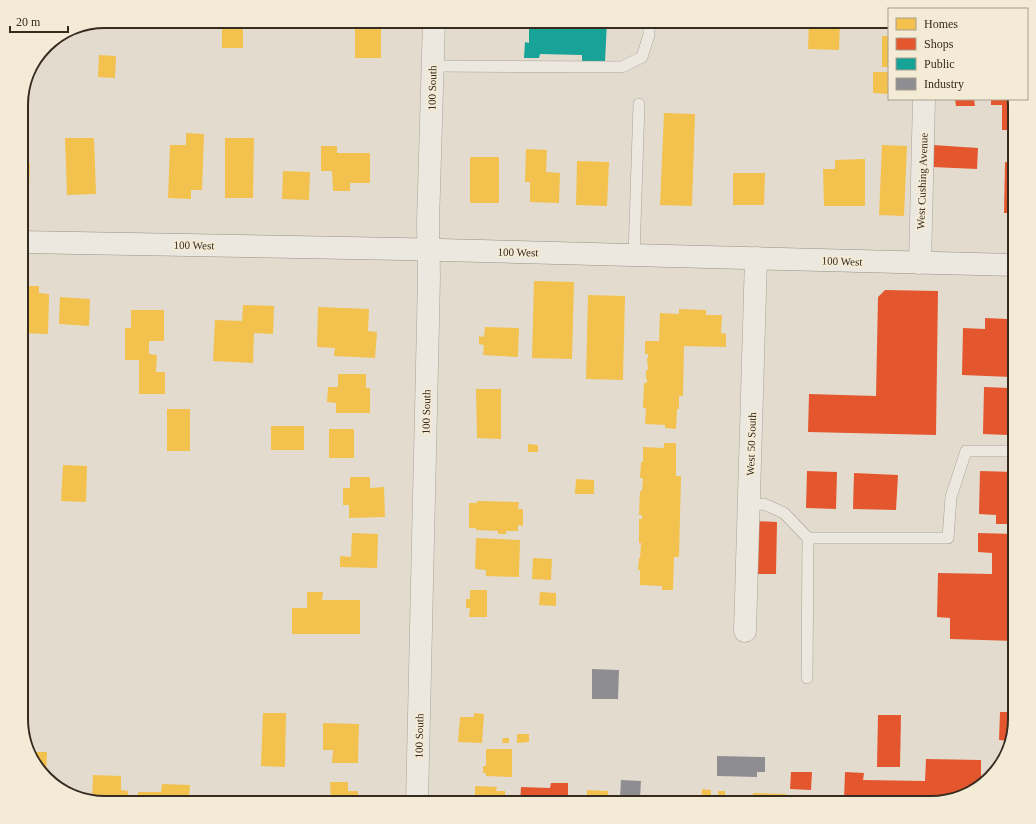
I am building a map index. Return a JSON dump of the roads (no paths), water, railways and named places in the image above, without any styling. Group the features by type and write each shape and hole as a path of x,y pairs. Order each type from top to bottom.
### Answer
{"street":[{"name":"100 South","path":"417,796 434,28"},
{"name":"West Cushing Avenue","path":"920,263 924,100"},
{"name":"100 West","path":"28,242 429,250 1008,265"},
{"name":"West 50 South","path":"745,630 756,258"}],"lane":[{"path":"432,66 622,67 642,58 649,35 649,28"},
{"path":"634,255 639,104"},
{"path":"808,538 948,538 951,497 966,451 1008,451"},
{"path":"749,505 764,504 784,513 808,538 807,678"}]}
